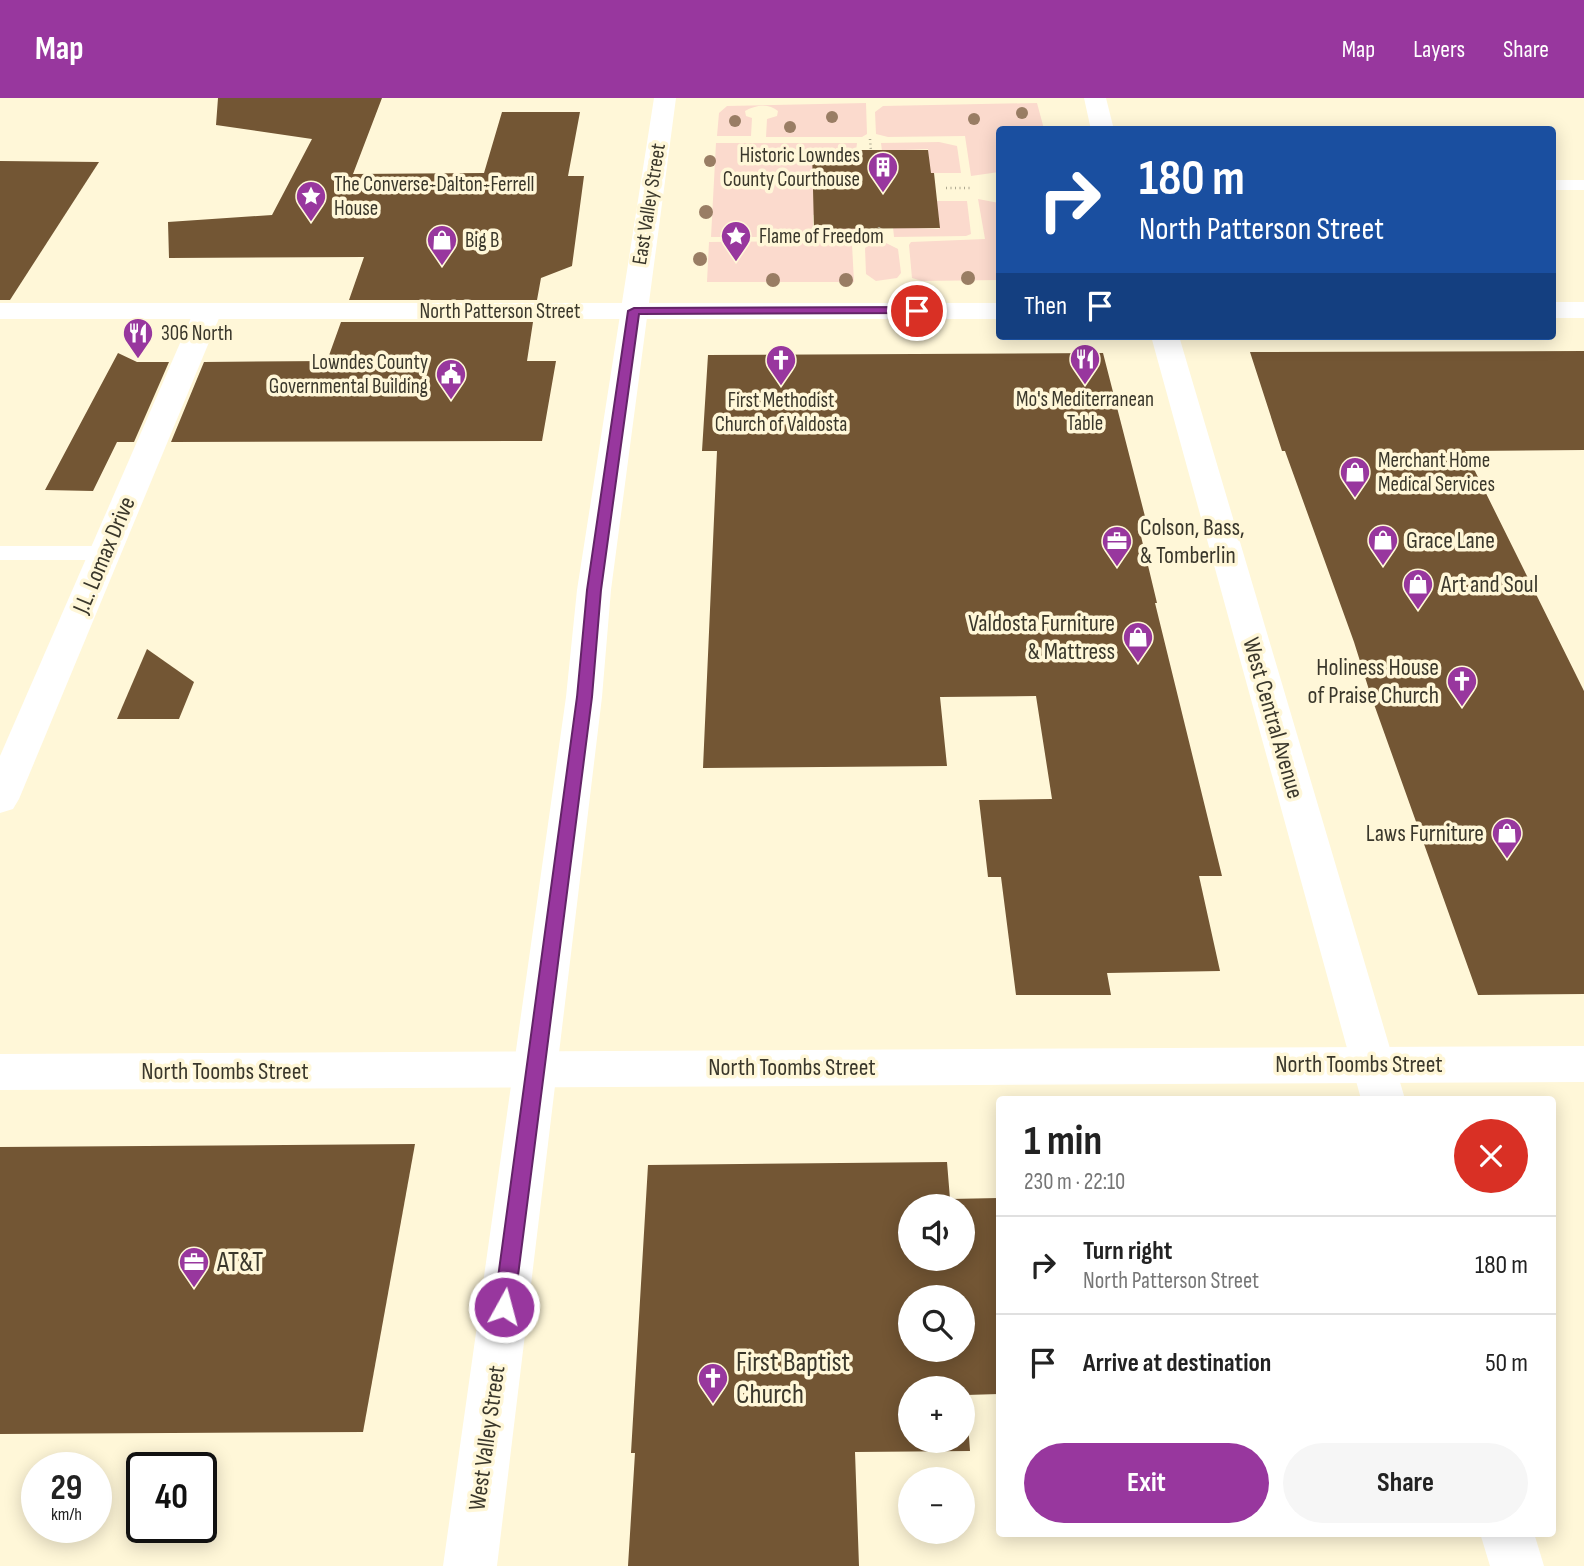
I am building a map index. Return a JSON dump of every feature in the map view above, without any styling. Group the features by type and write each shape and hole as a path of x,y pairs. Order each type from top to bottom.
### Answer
{"main road":[{"name":"East Valley Street","path":"634,311 665,98"},
{"path":"1095,98 1102,126"},
{"path":"1556,310 1584,310"},
{"name":"North Patterson Street","path":"0,311 996,311"},
{"name":"J.L. Lomax Drive","path":"0,799 208,311"},
{"name":"West Valley Street","path":"470,1566 584,697 594,590 634,311"},
{"name":"West Central Avenue","path":"1166,340 1378,1081"},
{"name":"North Toombs Street","path":"0,1072 535,1069 1378,1081 1584,1064"},
{"path":"1508,1537 1517,1566"}],"lane":[{"path":"1556,185 1584,185"},
{"path":"0,553 104,553"}],"path":[{"path":"870,139 871,151"},
{"path":"946,188 970,188"},
{"path":"879,227 880,239"}],"shaded area":[{"path":"866,103 867,134 862,137 766,137 767,119 777,116 778,111 762,106 745,111 746,116 752,118 751,136 717,136 719,113 727,106"},
{"path":"1037,103 1043,126 996,126 996,172 971,176 965,136 888,137 876,134 875,112 883,106"},
{"path":"939,142 957,146 961,173 929,173 928,149 882,151 881,143"},
{"path":"716,143 857,143 856,151 812,150 812,161 819,161 820,214 813,215 813,228 865,227 866,237 711,237"},
{"path":"978,199 996,202 996,280 922,281 912,278 911,242 985,239"},
{"path":"932,201 967,201 971,234 894,237 893,227 939,229 938,215"},
{"path":"843,241 852,244 854,282 707,282 709,242"},
{"path":"873,243 886,243 898,249 901,273 897,278 876,281 866,274 865,248"}],"building":[{"path":"218,98 382,98 353,174 484,173 502,112 580,112 568,176 584,176 572,266 541,278 537,300 349,300 364,257 169,258 168,222 272,215 312,139 216,125"},
{"name":"Historic Lowndes County Courthouse","path":"812,150 928,150 931,173 934,173 940,228 814,229"},
{"path":"0,161 99,162 10,300 0,300"},
{"path":"341,322 533,322 527,361 556,361 542,441 171,442 204,362 327,361"},
{"path":"1584,351 1584,450 1465,451 1584,691 1584,994 1478,995 1354,642 1285,451 1282,451 1250,352"},
{"path":"118,353 137,362 169,362 134,442 117,442 93,491 45,490"},
{"path":"1103,353 1149,532 1140,532 1222,876 1199,876 1220,971 1107,973 1111,995 1016,995 1001,877 988,877 979,800 1052,799 1036,696 940,697 947,766 703,768 717,451 702,451 708,355"},
{"path":"147,649 194,682 179,719 117,719"},
{"name":"AT&T","path":"415,1144 363,1432 0,1434 0,1147"},
{"path":"947,1162 950,1194 898,1194 898,1271 975,1271 975,1198 996,1198 996,1394 975,1395 975,1376 898,1376 898,1452 855,1452 859,1566 628,1566 635,1453 631,1453 648,1165"}],"place":[{"name":"Historic Lowndes County Courthouse","path":"883,194"},
{"name":"The Converse-Dalton-Ferrell House","path":"311,223"},
{"name":"Flame of Freedom","path":"736,263"},
{"name":"Big B","path":"442,267"},
{"name":"306 North","path":"138,360"},
{"name":"Mo's Mediterranean Table","path":"1085,386"},
{"name":"First Methodist Church of Valdosta","path":"781,387"},
{"name":"Lowndes County Governmental Building","path":"451,401"},
{"name":"Merchant Home Medical Services","path":"1355,499"},
{"name":"Grace Lane","path":"1383,567"},
{"name":"Colson, Bass, & Tomberlin","path":"1117,568"},
{"name":"Art and Soul","path":"1418,611"},
{"name":"Valdosta Furniture & Mattress","path":"1138,664"},
{"name":"Holiness House of Praise Church","path":"1462,708"},
{"name":"Laws Furniture","path":"1507,860"},
{"name":"AT&T","path":"194,1289"},
{"name":"First Baptist Church","path":"713,1405"}],"route":[{"path":"504,1307 584,697 594,590 634,311 917,311"}]}
